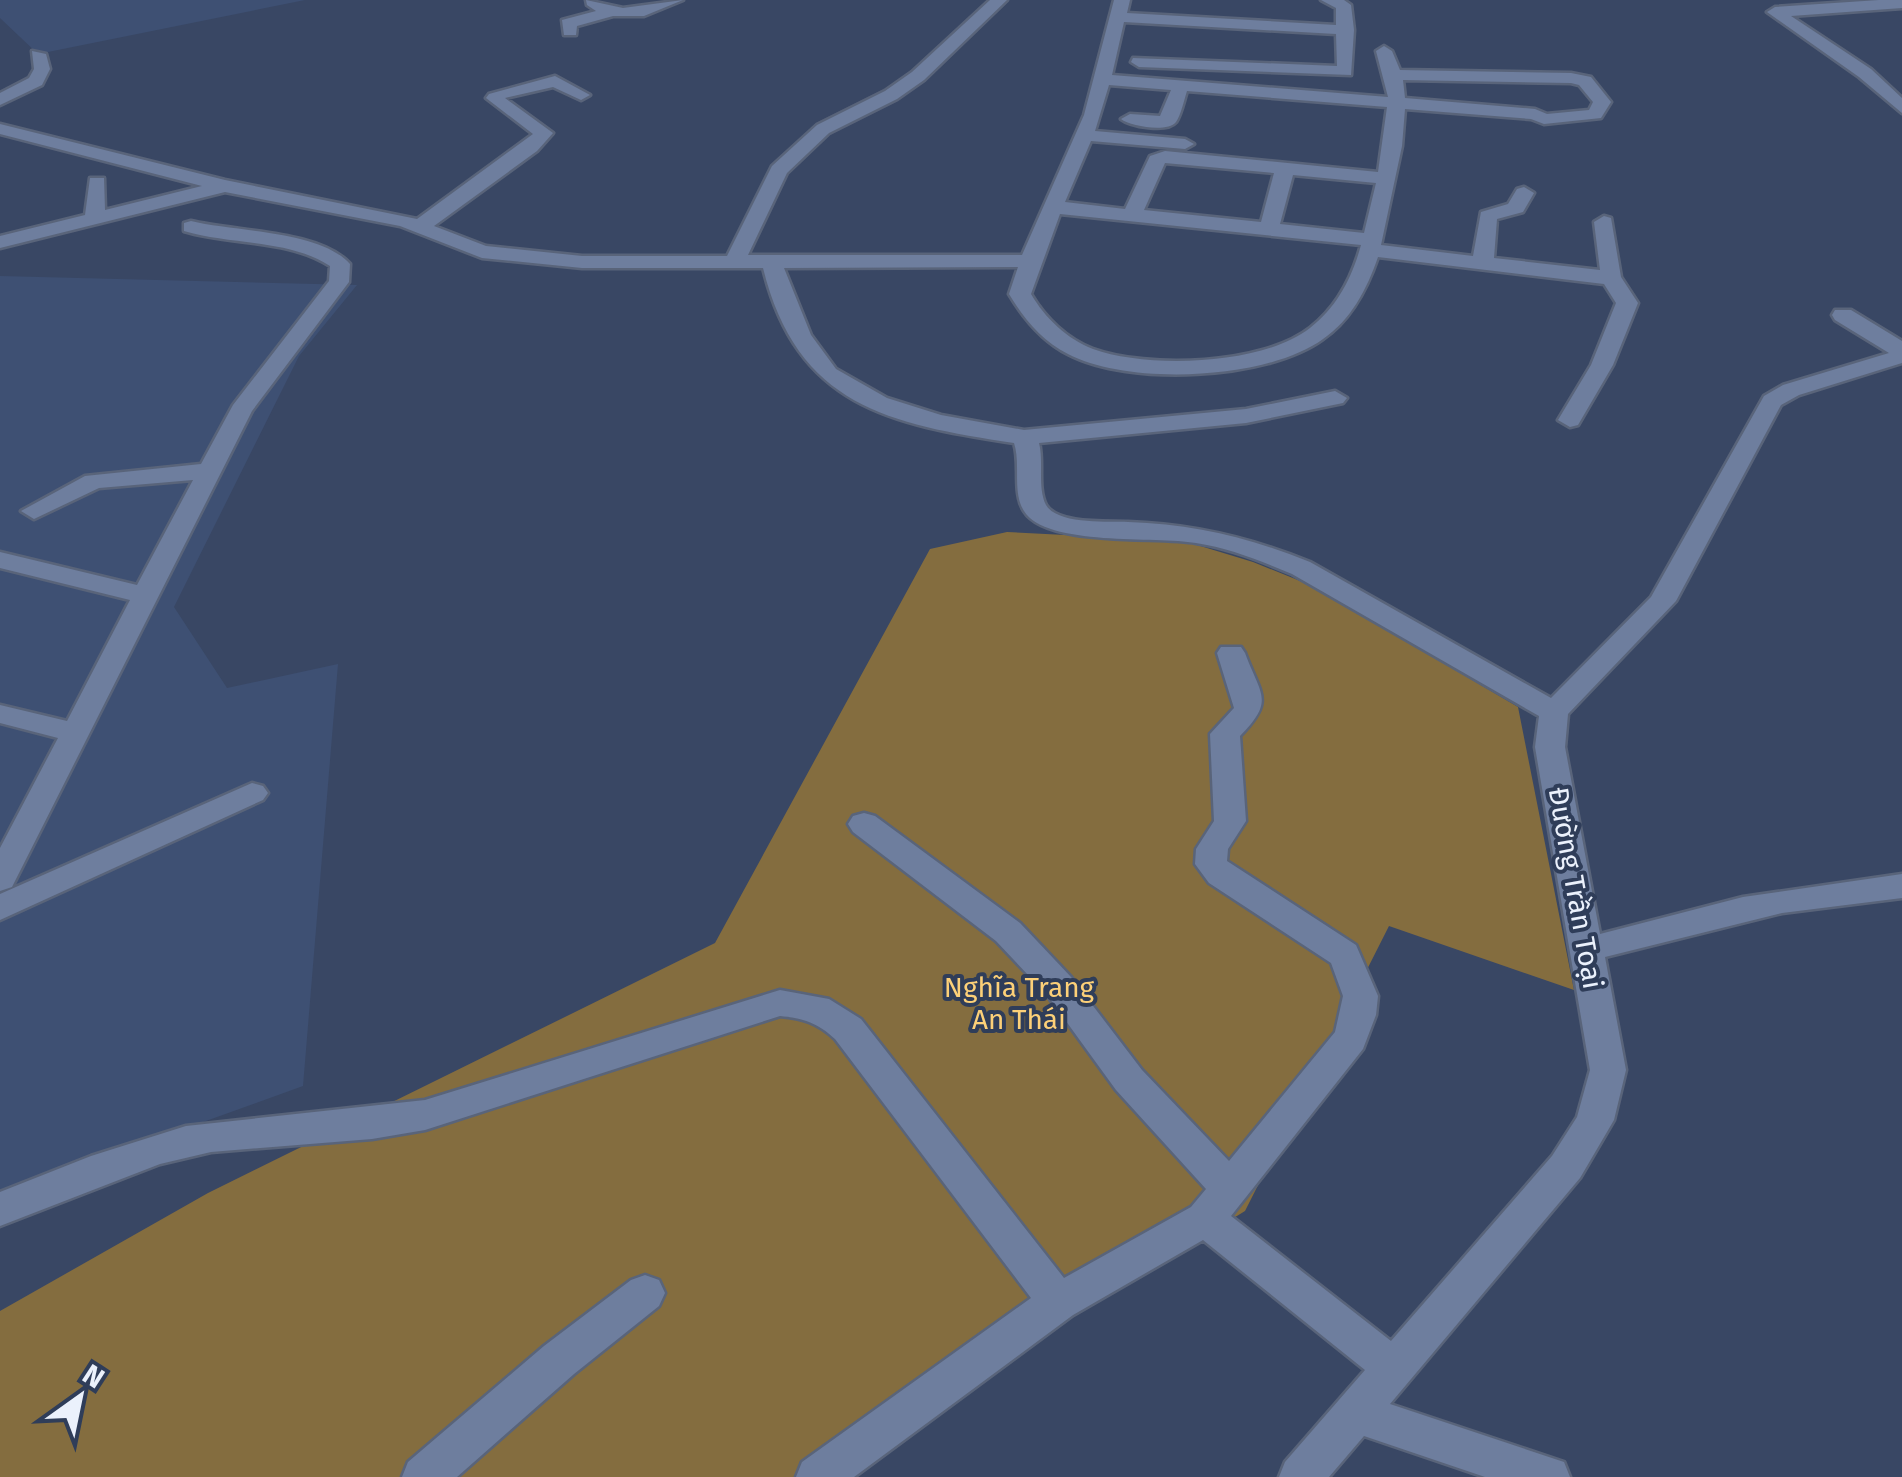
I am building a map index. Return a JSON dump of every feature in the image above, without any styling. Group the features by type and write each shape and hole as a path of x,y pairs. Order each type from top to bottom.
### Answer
{"street":[{"path":"592,2 614,11 641,14 674,0"},
{"path":"735,261 779,170 823,129 891,95 918,76 999,0"},
{"path":"1103,69 1342,72 1347,66 1343,5 1329,0"},
{"path":"1902,3 1790,6 1775,12 1865,74 1902,108"},
{"path":"1346,30 1119,9 1093,116 1030,261 1020,294 1044,328 1065,343 1103,358 1194,366 1258,357 1304,342 1332,322 1350,296 1373,245 1386,178 1396,111 1394,74 1384,51"},
{"path":"570,32 568,22 614,11"},
{"path":"0,100 36,82 42,70 38,54"},
{"path":"1103,69 1181,85 1396,111"},
{"path":"1306,110 1582,118 1595,114 1602,102 1586,81 1524,75 1394,74"},
{"path":"1524,75 1534,114"},
{"path":"420,226 531,147 544,133 499,102 495,98 498,95 554,81 582,95"},
{"path":"1093,116 1165,122 1181,85"},
{"path":"0,130 225,186 420,226 482,252 582,262 1030,261"},
{"path":"1084,135 1348,159"},
{"path":"1132,215 1159,158 1386,178"},
{"path":"1268,229 1285,168"},
{"path":"95,219 97,182"},
{"path":"0,242 225,186"},
{"path":"1484,262 1488,216 1516,208 1524,194"},
{"path":"1053,207 1268,229 1611,278"},
{"path":"1570,420 1602,366 1627,303 1626,295 1611,278 1604,222"},
{"path":"0,879 241,410 339,282 340,264 310,249 218,237 191,227"},
{"path":"774,260 773,270 810,355 832,378 857,395 890,407 1024,436 1246,416 1334,398"},
{"path":"1843,315 1902,354"},
{"path":"1024,436 1032,454 1034,508 1041,516 1073,526 1176,532 1263,552 1302,568 1554,712 1662,601 1772,401 1792,390 1902,354"},
{"path":"34,511 94,482 209,471"},
{"path":"0,560 147,596"},
{"path":"818,1477 1058,1302 1217,1204 1350,1039 1363,1009 1355,974 1344,954 1220,875 1211,864 1212,849 1230,822 1225,734 1248,710 1249,702 1231,653"},
{"name":"Đường Trần Toại","path":"1301,1477 1566,1168 1595,1120 1608,1070 1550,747 1554,712"},
{"path":"0,714 78,733"},
{"path":"0,908 252,793"},
{"path":"864,824 1008,932 1059,986 1152,1107 1217,1204 1394,1368"},
{"path":"1587,950 1727,910 1902,886"},
{"path":"0,1210 152,1152 208,1138 386,1124 780,1003 808,1004 832,1014 848,1029 1058,1302"},
{"path":"424,1477 559,1360 645,1293"},
{"path":"1355,1413 1548,1477"}],"shaded area":[{"path":"0,0 305,0 38,54 0,18"},
{"path":"0,276 357,285 299,356 174,607 227,688 338,664 303,1086 0,1195"}],"green space":[{"name":"Nghĩa Trang An Thái","path":"1007,532 1184,541 1253,562 1315,587 1518,707 1574,990 1389,926 1245,1211 815,1477 0,1477 0,1311 208,1193 715,943 930,549"}]}
